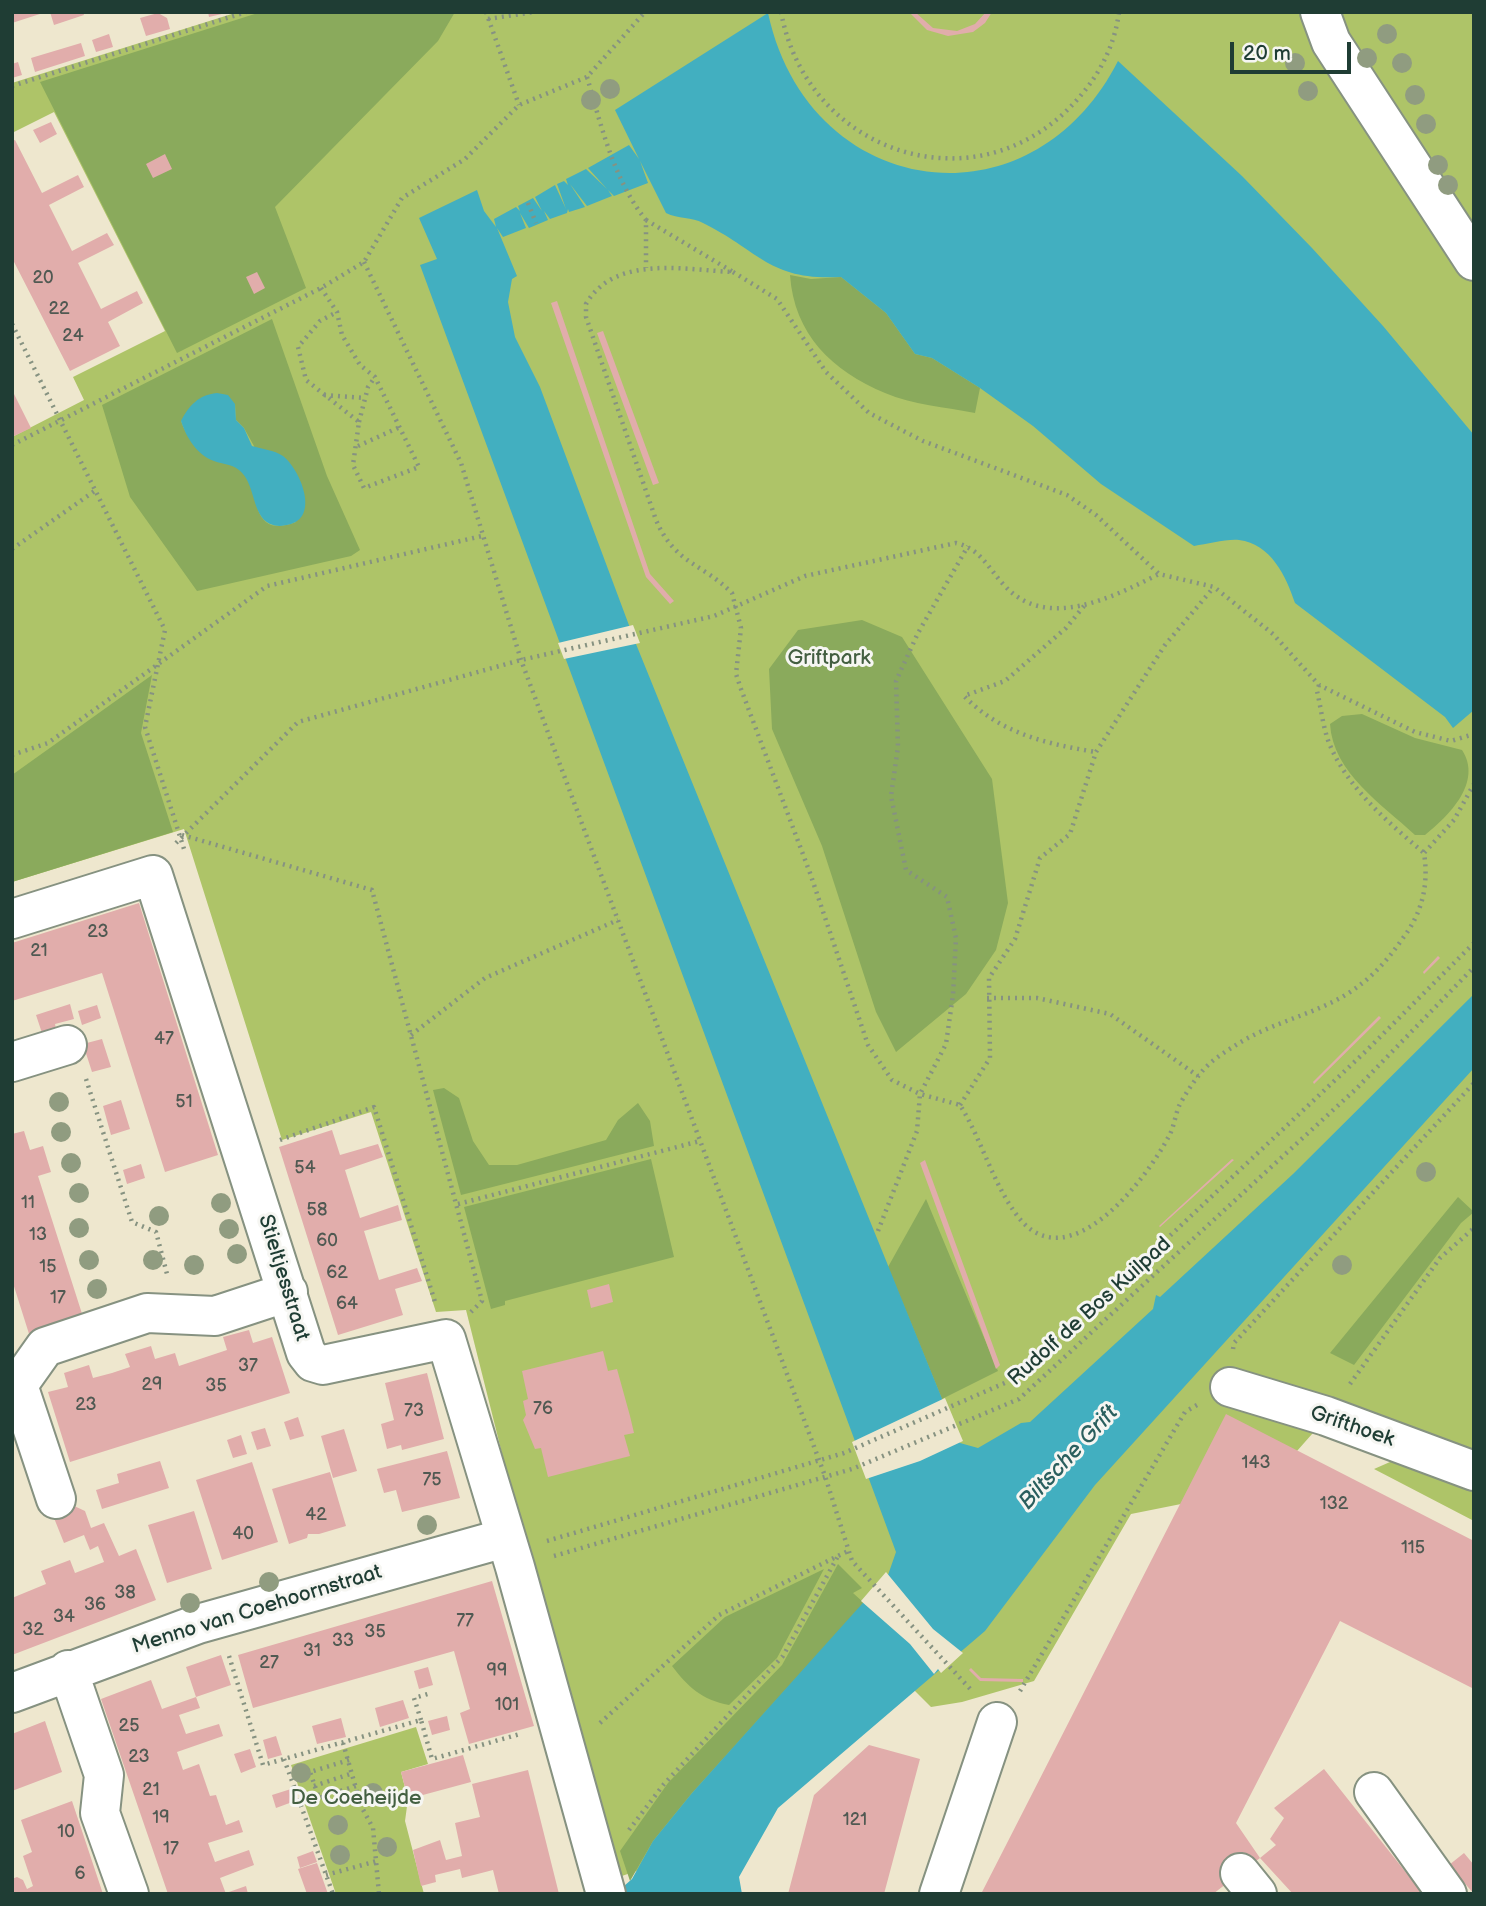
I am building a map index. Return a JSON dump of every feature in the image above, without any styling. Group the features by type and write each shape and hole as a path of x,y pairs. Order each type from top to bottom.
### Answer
{"street":[{"path":"1320,12 1331,42 1474,261"},
{"path":"12,919 153,875"},
{"name":"Stieltjesstraat","path":"153,875 306,1353 313,1362 323,1366 446,1339"},
{"path":"12,1062 67,1045"},
{"path":"56,1499 18,1385 46,1347 148,1313 215,1316 288,1292"},
{"path":"446,1339 603,1882"},
{"name":"Grifthoek","path":"1230,1387 1326,1416 1474,1471"},
{"name":"Menno van Coehoornstraat","path":"12,1693 198,1624 510,1553"},
{"path":"68,1670 104,1775 100,1813 129,1894"},
{"path":"939,1894 998,1723"},
{"path":"1374,1792 1447,1894"}],"path":[{"path":"12,86 246,12"},
{"path":"486,12 519,105"},
{"path":"488,19 534,12"},
{"path":"12,445 321,288 364,262 402,198 465,159 519,105 587,77 645,12"},
{"path":"780,12 786,41 798,66 834,114 862,136 922,158 994,153 1044,130 1069,110 1093,81 1106,59 1119,12"},
{"path":"587,77 606,142 636,207 646,220 777,299 825,372 869,413 923,441 1067,495 1096,515 1159,575 1214,587 1273,634 1319,685 1415,732 1451,741 1474,734"},
{"path":"528,203 536,223"},
{"path":"646,220 646,268"},
{"path":"364,262 461,463 521,660 825,1476 852,1561 970,1688"},
{"path":"733,272 646,268 630,270 601,286 586,304 586,317 665,541 681,557 723,584 732,593 741,628 737,653 738,681 819,898 855,1013 868,1045 892,1080 920,1094 960,1105 977,1132 1002,1191 1018,1217 1033,1232 1045,1238 1063,1237 1083,1232 1098,1223 1152,1164 1171,1134 1179,1107 1198,1076 1213,1060 1239,1043 1345,995 1384,965 1419,914 1427,870 1424,853 1377,811 1336,758 1328,740 1317,691 1319,685"},
{"path":"321,288 337,312 342,335 360,365 375,377 419,467 364,488 353,465 358,446 359,422 365,398 375,377"},
{"path":"337,312 320,321 298,347 306,380 359,422"},
{"path":"12,324 165,630 145,727 181,834"},
{"path":"323,395 365,398"},
{"path":"358,446 400,427"},
{"path":"12,549 96,490"},
{"path":"12,755 48,743 267,586 482,536"},
{"path":"153,875 181,834 298,722 521,660 715,616 736,604 805,576 957,543 980,554 1016,598 1045,608 1084,606 1159,575"},
{"path":"878,1231 918,1131 920,1094 946,1044 953,995 956,939 947,897 906,870 891,796 898,747 896,681 918,633 968,546"},
{"path":"960,1105 990,1058 987,998 989,978 1015,939 1040,858 1070,834 1096,752 1166,645 1214,587"},
{"path":"1084,606 1066,628 1005,681 964,696 1006,728 1048,744 1096,752"},
{"path":"1424,853 1454,820 1474,784"},
{"path":"181,834 372,890 458,1203 482,1301 446,1339 374,1107 243,1153"},
{"path":"411,1035 485,978 618,920"},
{"path":"510,1553 844,1453 1007,1382 1157,1248 1366,1051 1474,943"},
{"name":"Rudolf de Bos Kuilpad","path":"510,1553 852,1469 1019,1399 1356,1089 1474,967"},
{"path":"987,998 1037,998 1110,1014 1198,1076"},
{"path":"67,1045 74,1041 132,1222 156,1232 174,1300 175,1315"},
{"path":"998,1723 1029,1678 1185,1412 1230,1387 1234,1343 1474,1083"},
{"path":"458,1203 699,1141"},
{"path":"1347,1388 1440,1258 1474,1228"},
{"path":"567,1751 719,1615 850,1550"},
{"path":"603,1882 664,1784 783,1656 838,1556"},
{"path":"232,1664 263,1765 421,1720"},
{"path":"431,1693 414,1698 432,1759 519,1734"},
{"path":"343,1743 360,1806 373,1828 379,1894"},
{"path":"284,1759 333,1894"},
{"path":"349,1760 310,1772 319,1798 356,1786"},
{"path":"314,1786 353,1773"},
{"path":"326,1875 377,1861"}],"green space":[{"name":"Griftpark","path":"238,12 1474,12 1474,1459 1335,1408 1297,1451 1181,1504 1131,1514 1034,1681 962,1702 931,1707 886,1662 691,1852 619,1877 534,1581 466,1310 436,1312 371,1112 282,1140 184,829 12,882 12,437 84,400 73,377 165,331 54,112 12,133 12,83"},
{"path":"261,12 455,12 438,41 275,207 306,288 177,353 40,82"},
{"path":"790,275 811,279 841,277 886,313 915,354 932,358 980,388 975,413 895,397 848,374 819,348 808,332 793,296"},
{"path":"272,319 327,476 360,550 351,556 197,591 130,497 102,405","holes":["235,404 236,420 244,428 296,522 276,526 264,520 246,475 238,467 201,448 186,433 181,421"]},
{"path":"862,620 902,637 992,779 1008,903 996,950 966,994 896,1052 876,1012 822,846 772,729 769,669 798,630"},
{"path":"152,675 141,733 173,832 12,882 12,775"},
{"path":"1362,714 1415,738 1462,750 1467,762 1466,786 1453,808 1425,835 1415,835 1374,799 1340,758 1333,742 1330,724 1342,716"},
{"path":"444,1088 459,1098 473,1141 489,1165 517,1165 606,1140 618,1120 638,1103 650,1121 654,1146 461,1195 433,1090"},
{"path":"651,1159 674,1257 505,1301 505,1305 491,1309 464,1207"},
{"path":"1458,1197 1474,1212 1461,1223 1354,1365 1330,1353"},
{"path":"926,1199 998,1371 942,1399 888,1267"},
{"path":"1406,1455 1474,1480 1474,1521 1374,1469"},
{"path":"838,1564 862,1588 853,1593 864,1603 692,1793 653,1841 630,1881 620,1851 668,1783 782,1665"},
{"path":"824,1569 777,1658 729,1705 696,1692 672,1666 725,1617"},
{"name":"De Coeheijde","path":"416,1727 428,1764 401,1772 408,1799 405,1821 424,1894 336,1894 291,1765"}],"water":[{"name":"Biltsche Grift","path":"768,13 791,76 827,123 873,155 925,171 979,170 1032,152 1079,116 1118,61 1242,176 1312,248 1383,326 1474,435 1474,710 1453,728 1445,717 1295,603 1282,572 1260,548 1239,540 1194,546 1101,484 1033,426 980,388 932,358 915,354 886,313 841,277 817,277 781,269 703,223 666,213 640,161 648,183 614,196 608,190 612,196 587,206 570,184 585,207 569,212 568,209 567,213 550,219 544,211 548,220 529,228 520,213 526,228 503,237 497,228 517,276 512,279 508,302 515,337 540,387 636,644 960,1443 978,1448 1021,1423 1030,1422 1153,1309 1156,1295 1160,1297 1293,1174 1474,994 1474,1068 1095,1485 985,1631 778,1808 739,1877 742,1894 615,1894 632,1879 653,1841 692,1793 888,1575 896,1552 420,265 437,259 419,218 477,190 484,211 496,227 494,219 516,207 520,211 518,206 533,198 542,211 535,197 555,185 566,209 557,184 564,181 568,185 566,179 586,169 607,189 588,168 629,145 639,159 615,110"},
{"path":"217,393 228,395 235,404 236,420 244,428 252,446 283,456 295,470 304,491 304,511 300,519 280,526 264,520 248,483 239,470 208,458 197,450 189,439 181,421 184,416 199,399"}],"pier":[{"path":"633,625 640,643 564,659 558,643"},
{"path":"945,1398 963,1441 920,1461 866,1479 852,1442"},
{"path":"886,1572 933,1629 963,1653 941,1673 938,1669 934,1674 910,1644 861,1601"}],"building":[{"path":"12,12 43,12 43,13 12,23"},
{"path":"50,12 83,12 84,15 54,25"},
{"path":"208,12 226,12 226,13 209,17"},
{"path":"909,12 915,12 933,28 957,31 975,24 986,12 992,12 985,23 973,32 948,36 927,30"},
{"path":"158,13 167,18 170,29 146,36 140,18"},
{"path":"109,34 113,47 96,52 92,40"},
{"path":"81,43 85,56 35,72 31,58"},
{"path":"18,62 22,75 12,78 12,64"},
{"path":"51,122 57,134 40,143 33,130"},
{"path":"15,140 42,193 78,175 84,187 49,205 72,251 107,233 114,245 78,263 101,309 137,291 143,303 108,322 120,346 70,371 12,258 12,141"},
{"path":"165,154 172,169 153,178 146,164"},
{"path":"257,272 265,288 254,294 246,277"},
{"path":"557,301 650,574 674,601 670,604 646,577 551,303"},
{"path":"603,331 659,483 653,485 597,333"},
{"path":"12,390 31,428 12,437"},
{"path":"139,903 218,1155 165,1172 102,973 12,1001 12,943"},
{"path":"1438,956 1440,958 1424,974 1423,972"},
{"path":"70,1004 74,1019 55,1024 56,1029 42,1033 36,1015"},
{"path":"97,1005 101,1018 82,1025 78,1011"},
{"path":"1379,1016 1381,1018 1314,1084 1313,1082"},
{"path":"102,1039 111,1067 92,1072 83,1044"},
{"path":"121,1100 130,1129 111,1135 103,1106"},
{"path":"332,1130 340,1155 378,1144 383,1157 345,1170 360,1218 398,1205 402,1220 364,1231 379,1280 417,1268 422,1281 395,1289 403,1315 338,1335 279,1147"},
{"path":"24,1131 30,1150 43,1146 51,1172 38,1176 84,1320 30,1337 12,1280 12,1134"},
{"path":"1232,1159 1234,1160 1159,1226"},
{"path":"925,1160 1000,1365 996,1369 920,1163"},
{"path":"141,1164 145,1178 127,1184 123,1170"},
{"path":"609,1284 613,1302 591,1308 587,1290"},
{"path":"249,1330 253,1343 272,1337 290,1393 70,1462 48,1392 68,1387 64,1373 89,1365 93,1378 112,1373 130,1367 125,1354 151,1346 155,1359 175,1353 179,1366 227,1350 223,1337"},
{"path":"603,1351 608,1371 617,1369 630,1416 634,1433 624,1435 630,1456 548,1477 541,1448 535,1449 523,1420 526,1415 523,1401 528,1399 522,1371"},
{"path":"427,1373 444,1439 402,1450 401,1445 387,1449 381,1424 394,1420 385,1383"},
{"path":"1226,1414 1474,1541 1474,1689 1340,1621 1236,1823 1260,1858 1213,1894 981,1894"},
{"path":"298,1417 304,1436 290,1440 284,1422"},
{"path":"265,1428 271,1446 257,1450 251,1432"},
{"path":"344,1429 357,1471 333,1478 321,1436"},
{"path":"241,1435 247,1454 233,1458 227,1440"},
{"path":"447,1451 460,1498 402,1512 396,1490 384,1493 377,1469"},
{"path":"160,1461 169,1488 102,1509 96,1490 119,1483 117,1474"},
{"path":"252,1462 278,1542 222,1560 196,1480"},
{"path":"330,1472 346,1526 319,1534 308,1534 307,1538 289,1544 272,1489"},
{"path":"72,1505 85,1511 91,1528 104,1523 119,1556 136,1549 156,1600 12,1655 12,1598 46,1584 41,1571 70,1560 75,1573 104,1562 98,1546 90,1550 84,1535 64,1543 52,1513"},
{"path":"194,1511 212,1569 167,1583 148,1525"},
{"path":"492,1581 534,1726 469,1744 460,1713 470,1709 454,1651 253,1708 238,1655"},
{"path":"221,1655 231,1685 196,1697 186,1667"},
{"path":"428,1667 433,1685 419,1689 414,1671"},
{"path":"971,1668 981,1678 1023,1679 1023,1682 980,1681 969,1670"},
{"path":"151,1680 162,1709 196,1697 200,1708 179,1715 186,1734 219,1724 223,1736 177,1752 183,1770 199,1764 210,1796 216,1795 226,1825 239,1820 243,1832 208,1843 215,1862 249,1850 254,1865 220,1878 226,1894 168,1894 101,1699"},
{"path":"403,1700 409,1718 380,1727 375,1708"},
{"path":"447,1716 450,1730 432,1735 428,1721"},
{"path":"341,1718 346,1737 317,1744 312,1726"},
{"path":"45,1721 62,1772 12,1791 12,1734"},
{"path":"276,1736 282,1755 268,1759 263,1740"},
{"path":"869,1745 920,1759 884,1894 788,1894 814,1795"},
{"path":"250,1749 256,1767 241,1773 234,1754"},
{"path":"463,1755 471,1782 408,1799 401,1772"},
{"path":"1324,1769 1423,1894 1293,1894 1260,1858 1276,1845 1270,1839 1284,1818 1274,1808"},
{"path":"528,1770 559,1894 499,1894 493,1870 462,1878 460,1869 435,1875 436,1882 421,1886 413,1850 440,1840 446,1860 462,1856 455,1823 480,1817 472,1784"},
{"path":"291,1789 295,1801 276,1808 272,1795"},
{"path":"72,1801 103,1894 14,1894 12,1879 17,1877 23,1880 27,1889 33,1886 23,1856 32,1852 21,1820"},
{"path":"313,1851 317,1862 300,1868 297,1857"},
{"path":"1464,1853 1474,1865 1474,1894 1449,1865"},
{"path":"317,1863 328,1894 307,1894 298,1869"},
{"path":"246,1886 248,1894 226,1894 226,1893"}]}
